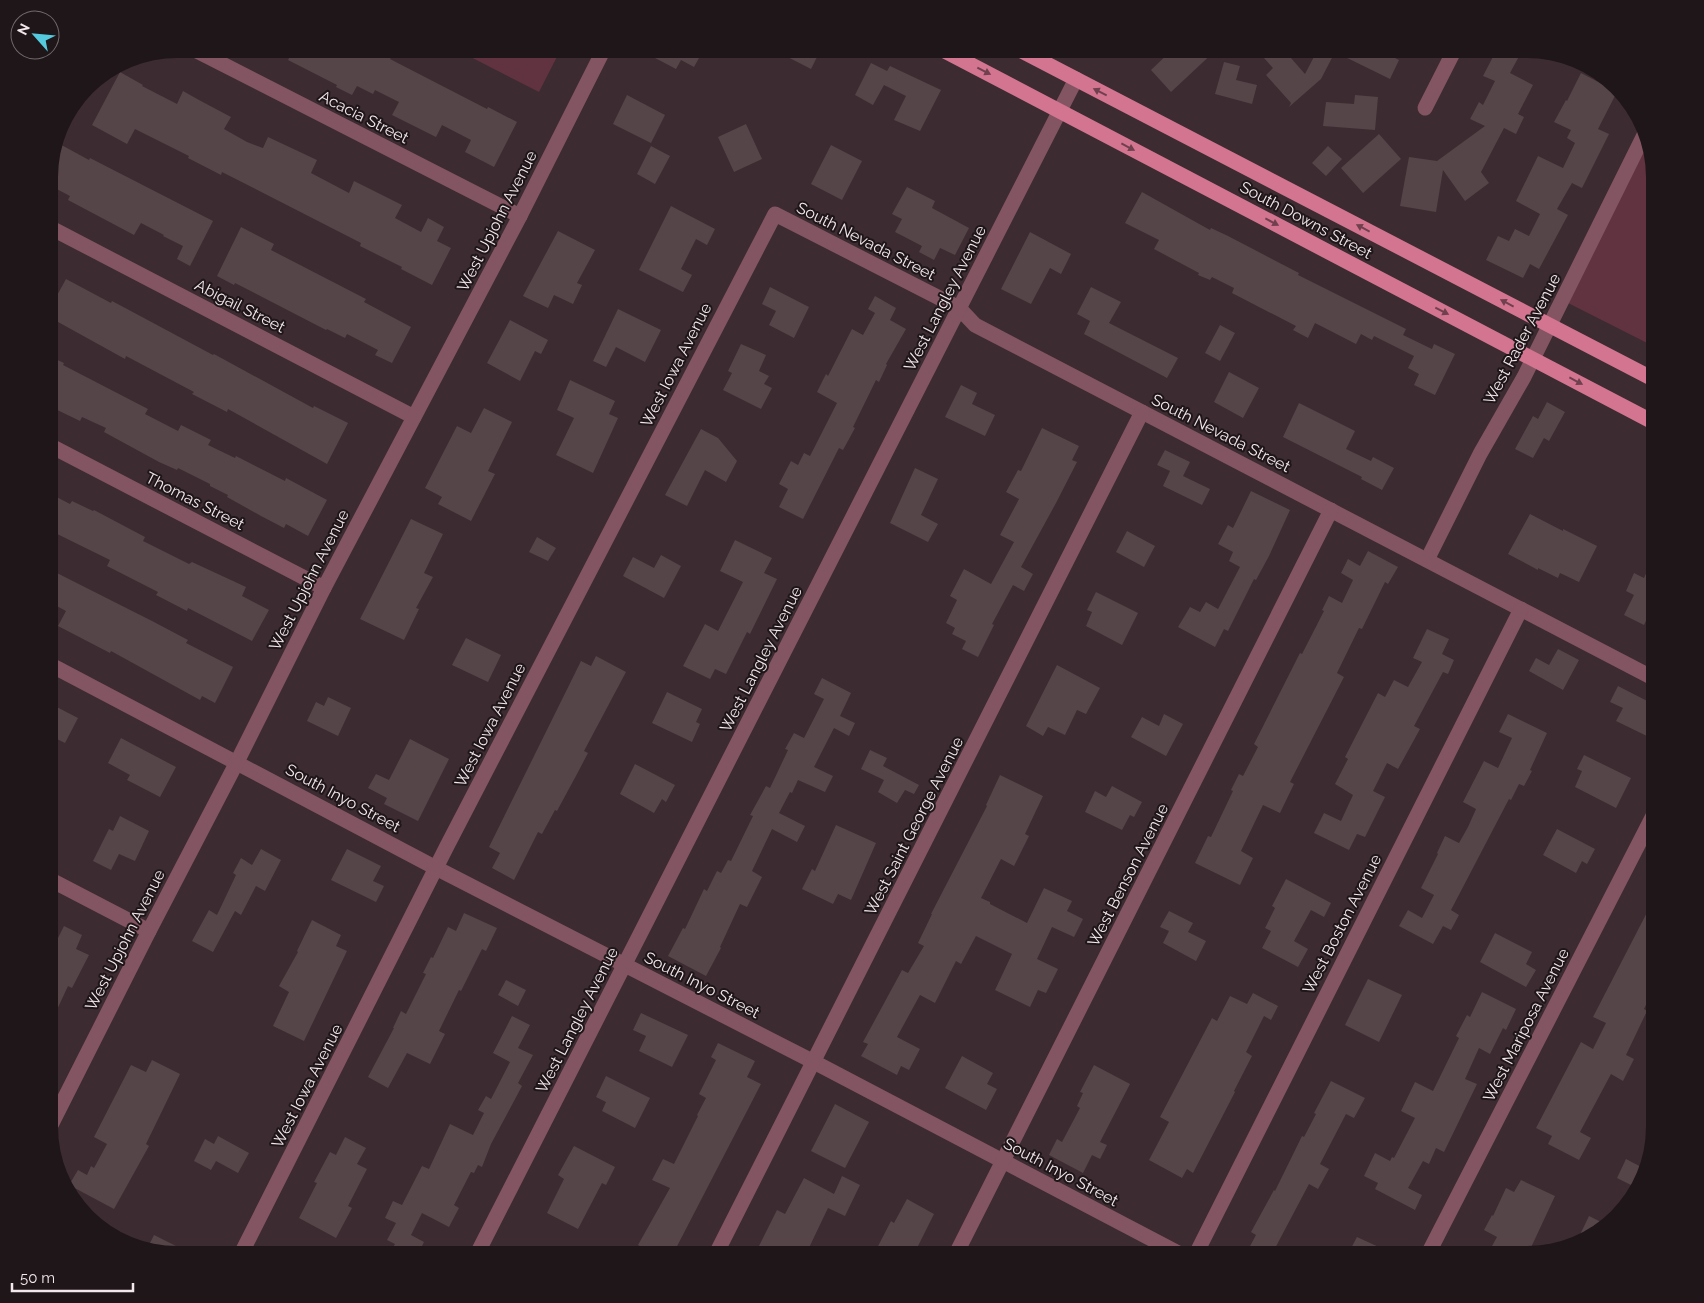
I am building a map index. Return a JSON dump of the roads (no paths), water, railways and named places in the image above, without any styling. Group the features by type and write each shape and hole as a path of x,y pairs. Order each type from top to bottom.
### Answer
{"main road":[{"name":"South Downs Street","path":"958,58 1646,418"},
{"name":"South Downs Street","path":"1035,58 1646,375"}],"street":[{"name":"Acacia Street","path":"211,58 520,216"},
{"name":"West Upjohn Avenue","path":"58,1094 149,932 324,588 520,216 599,58"},
{"path":"1424,108 1451,58"},
{"name":"West Langley Avenue","path":"481,1246 1076,79"},
{"name":"West Rader Avenue","path":"1427,560 1480,454 1524,377 1641,141"},
{"name":"South Nevada Street","path":"775,214 959,308 975,325 1646,674"},
{"name":"West Iowa Avenue","path":"245,1246 436,868 775,214"},
{"name":"Abigail Street","path":"58,232 414,417"},
{"name":"West Saint George Avenue","path":"720,1246 1142,412"},
{"name":"Thomas Street","path":"58,450 324,588"},
{"name":"West Benson Avenue","path":"960,1246 1331,510"},
{"name":"West Boston Avenue","path":"1200,1246 1521,609"},
{"name":"South Inyo Street","path":"58,669 436,868 814,1062 1165,1246"},
{"name":"West Mariposa Avenue","path":"1432,1246 1646,830"},
{"path":"58,884 149,932"}]}
